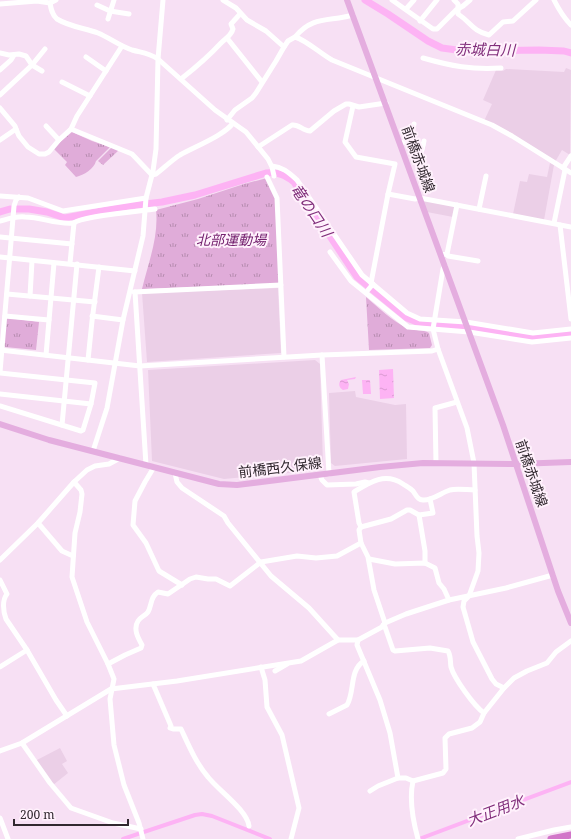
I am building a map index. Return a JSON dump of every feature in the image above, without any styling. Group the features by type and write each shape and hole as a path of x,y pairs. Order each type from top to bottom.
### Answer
{"highway":[{"path":"551,839 571,835"}],"main road":[{"name":"前橋赤城線","path":"348,1 420,198 444,254 445,266 571,623"},
{"name":"前橋西久保線","path":"0,424 27,433 219,484 236,485 380,467 436,463 516,464 571,462"}],"street":[{"path":"0,4 37,1 50,3 56,0"},
{"path":"108,19 114,0"},
{"path":"146,465 140,366 133,292 135,271 148,210 146,199 156,149 158,59 163,0"},
{"path":"223,0 236,8 247,20 266,31 284,47"},
{"path":"392,0 433,29 437,29 456,10 470,0"},
{"path":"406,9 414,0"},
{"path":"420,21 437,0"},
{"path":"454,0 458,4 458,14 465,18 479,33 489,36 502,22 513,21 536,0"},
{"path":"554,0 564,19 571,25"},
{"path":"50,3 53,15 57,19 71,26 98,33 132,50 149,53 158,59 227,120 246,132 272,167 274,175"},
{"path":"97,6 110,11 129,14"},
{"path":"181,79 215,51 232,34 233,29 231,24 240,14"},
{"path":"227,120 235,110 252,98 288,41 295,37 303,29 318,21 353,15"},
{"path":"295,37 306,42 332,60 492,125 571,174"},
{"path":"227,38 262,82"},
{"path":"0,108 15,126 19,136 28,147 39,154 49,152 58,140 71,129 77,116 122,46"},
{"path":"0,95 32,65 45,49"},
{"path":"0,53 26,56 32,65 42,71"},
{"path":"0,70 11,60 14,55"},
{"path":"86,57 106,71"},
{"path":"423,58 446,65 467,68 501,68"},
{"path":"62,82 90,96"},
{"path":"258,147 292,124 310,131 334,111 346,104 359,107 386,103"},
{"path":"353,106 345,142 356,157 395,164 388,194 372,284 368,290"},
{"path":"152,175 156,174 179,156 223,132 233,123"},
{"path":"410,143 414,124"},
{"path":"46,126 58,140"},
{"path":"1,138 16,129"},
{"path":"71,129 132,154 152,175"},
{"path":"400,143 404,142 423,146"},
{"path":"554,223 564,169 571,156"},
{"path":"272,167 279,167 287,171 297,180 362,275 407,313 420,319 466,323 533,333 571,329"},
{"path":"479,209 486,176"},
{"path":"267,177 277,198 284,357"},
{"path":"388,194 415,200 420,198 571,227"},
{"path":"0,196 28,198 63,211 146,199"},
{"path":"0,406 81,431 83,430 91,404 95,383 0,372 11,258 14,206 16,200 19,198"},
{"path":"457,205 444,254 478,261"},
{"path":"0,221 14,216 26,216 65,224 74,223 76,220 148,210"},
{"path":"70,263 74,223"},
{"path":"560,225 570,294 571,319"},
{"path":"0,237 72,244"},
{"path":"330,252 350,281 408,327 469,331 532,342 571,338"},
{"path":"0,257 54,263 70,263 135,271"},
{"path":"30,296 32,260"},
{"path":"46,355 54,263"},
{"path":"62,425 77,264"},
{"path":"445,266 443,269 433,329 438,348 467,428 474,463 479,553 478,571 469,596 464,601 463,607 473,642 492,679 496,684 504,688"},
{"path":"88,360 99,267"},
{"path":"133,292 281,285"},
{"path":"93,451 107,408 123,320 133,292"},
{"path":"7,294 95,302"},
{"path":"5,316 50,320"},
{"path":"92,316 123,320"},
{"path":"1,350 140,366 322,355 432,351 438,348"},
{"path":"322,355 329,474"},
{"path":"0,394 91,404"},
{"path":"436,463 435,408 457,402"},
{"path":"0,560 38,523 74,482 87,470 95,466 109,464 121,458"},
{"path":"154,467 135,501 133,526 146,543 159,571 182,585"},
{"path":"175,473 182,488 224,516 271,576 309,608 338,640"},
{"path":"320,475 322,480 327,485 369,483"},
{"path":"475,490 451,490 422,501 418,499 411,489 397,480 383,478 369,483 354,492 361,527 359,530 361,543 369,559 374,590 393,650 395,652 430,648 448,651 451,667 454,673 465,691 484,713"},
{"path":"74,482 81,490 82,494 80,512 75,533 72,577 87,622 114,679 110,699 114,745 124,785 142,834"},
{"path":"361,527 391,519 407,510 419,514 433,513 430,499"},
{"path":"419,514 425,551 425,563"},
{"path":"38,523 62,551 73,556"},
{"path":"108,664 141,648 142,645 137,636 137,623 139,619 148,612 153,595 158,592 168,594 190,579 196,577 216,579 230,586 261,562 296,556 316,558 337,556 361,543"},
{"path":"369,559 394,564 425,563 436,568 439,583 444,589 449,600"},
{"path":"0,751 22,743 111,689 301,661 338,640 358,640 384,624 406,614 449,600 506,588 553,575"},
{"path":"0,580 7,594 4,599 4,614 6,619 67,716"},
{"path":"358,640 358,645 380,700 390,733 398,778"},
{"path":"370,791 398,778 406,778 413,781 443,773 446,769 445,738 449,734 472,728 480,722 484,713 514,678 547,662 556,652 571,641"},
{"path":"0,666 26,650"},
{"path":"330,714 347,705 356,673 360,663 364,661"},
{"path":"275,671 290,663"},
{"path":"261,667 265,680 267,707 282,735 299,808 291,839"},
{"path":"153,684 170,728 181,729 197,762 209,778 241,811 250,826"},
{"path":"22,743 50,783 71,808 142,834"},
{"path":"413,781 410,791 417,838"},
{"path":"0,818 8,839"},
{"path":"518,839 554,830 571,828"}],"shaded area":[{"path":"566,68 571,70 570,155 562,150 555,162 484,121 492,104 483,100 496,70 503,71 506,69 564,72"},
{"path":"550,163 554,165 544,220 513,214 520,181 527,182 529,174 547,177"},
{"path":"423,199 455,205 453,217 427,212"},
{"path":"278,288 281,353 147,362 142,293"},
{"path":"315,360 320,364 323,465 319,470 224,479 152,461 148,370"},
{"path":"355,391 356,397 395,405 406,404 407,459 335,466 331,463 329,393"},
{"path":"60,748 67,761 62,764 68,773 53,785 35,761"}],"green space":[{"path":"72,132 110,147 96,161 91,169 76,177 65,165 67,162 53,148"},
{"path":"112,147 119,150 103,165 98,161"},
{"name":"北部運動場","path":"267,178 276,198 279,282 277,284 142,289 156,230 156,210"},
{"path":"366,297 401,325 410,329 429,333 432,345 430,348 369,350"},
{"path":"6,319 39,322 36,350 5,347"}],"water":[{"path":"393,369 394,398 380,399 379,370"},
{"path":"356,377 355,379 347,380 349,384 348,389 343,390 340,387 339,384 341,380"},
{"path":"362,380 370,380 371,394 363,394"}],"waterway":[{"name":"赤城白川","path":"365,0 428,41 442,48 464,51 539,50 564,51 571,53"},
{"name":"竜の口川","path":"0,212 10,209 29,209 47,212 65,218 128,206 162,202 195,195 266,173 278,174 294,182 357,277 407,318 417,322 475,328 533,338 571,333"},
{"name":"大正用水","path":"419,839 571,782"},
{"name":"大正用水","path":"123,839 202,814 212,816 270,839"}]}
